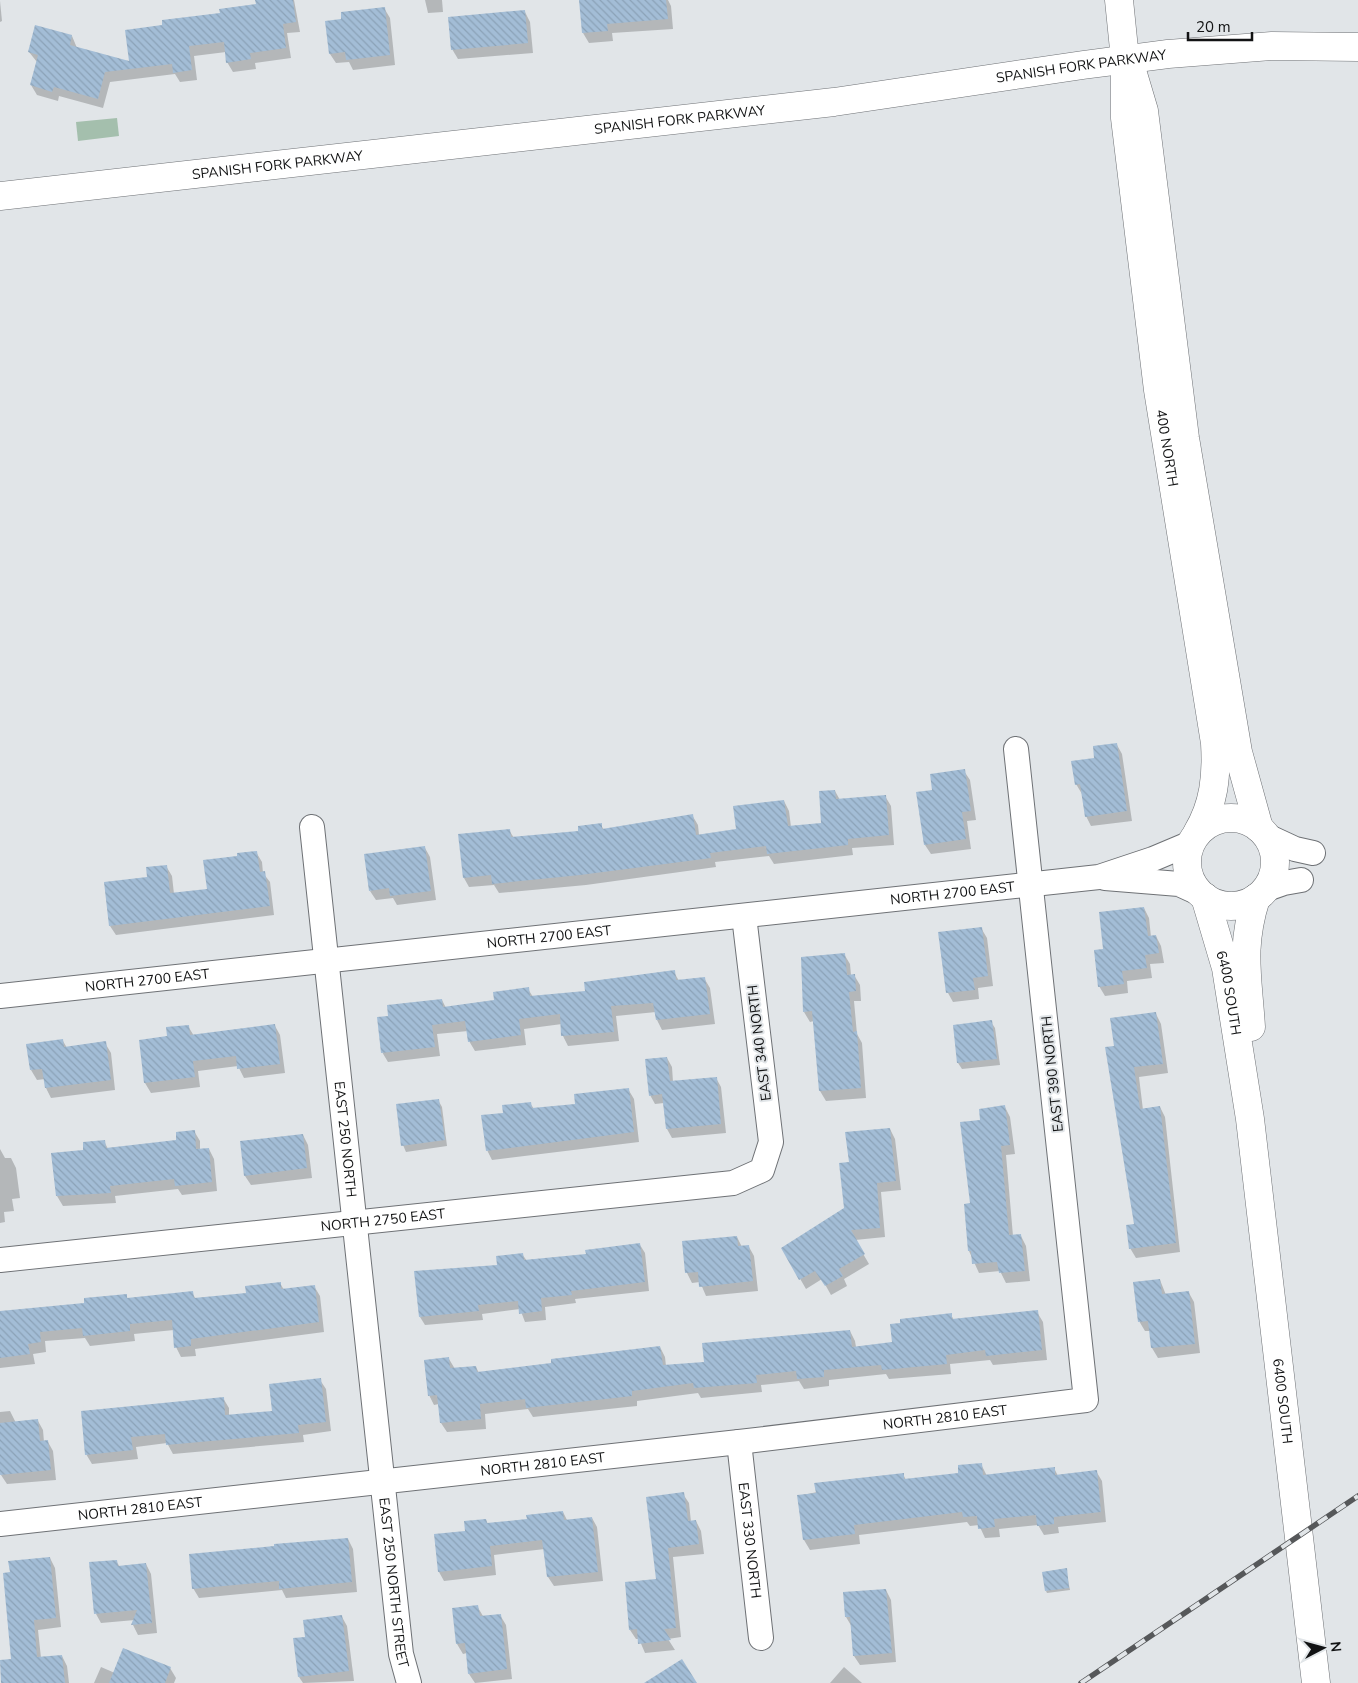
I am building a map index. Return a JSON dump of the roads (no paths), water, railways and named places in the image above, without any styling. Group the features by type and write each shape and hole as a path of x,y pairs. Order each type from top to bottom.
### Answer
{"main road":[{"name":"400 NORTH","path":"1119,0 1125,59 1126,118 1158,390 1215,743 1214,793 1206,819 1194,838"},
{"name":"SPANISH FORK PARKWAY","path":"0,196 834,102 1125,59 1272,46 1358,47"},
{"name":"400 NORTH","path":"1125,59 1138,86 1144,111 1186,438 1238,752 1263,832"},
{"path":"1227,818 1244,820 1263,832 1274,858 1270,880 1260,894 1236,905 1214,902 1195,887 1187,866 1194,838 1206,826 1227,818"},
{"name":"6400 SOUTH","path":"1250,1118 1252,1044 1245,959 1249,919 1260,894"},
{"name":"6400 SOUTH","path":"1204,896 1226,968 1250,1118 1316,1683"}],"street":[{"name":"EAST 390 NORTH","path":"1016,749 1086,1400"},
{"name":"EAST 250 NORTH","path":"312,826 384,1480"},
{"path":"1263,832 1295,849 1313,853"},
{"name":"NORTH 2700 EAST","path":"1099,877 1153,859 1194,838"},
{"name":"NORTH 2700 EAST","path":"0,996 1099,877 1179,884 1204,896"},
{"path":"1260,894 1284,883 1301,880"},
{"name":"EAST 340 NORTH","path":"744,916 771,1142 762,1170"},
{"name":"NORTH 2750 EAST","path":"0,1260 354,1221 733,1183 762,1170"},
{"name":"NORTH 2810 EAST","path":"0,1524 739,1442 1086,1400"},
{"name":"EAST 330 NORTH","path":"739,1442 761,1638"},
{"name":"EAST 250 NORTH STREET","path":"384,1480 401,1654 409,1683"}],"railway":[{"path":"1081,1683 1358,1496"}]}
